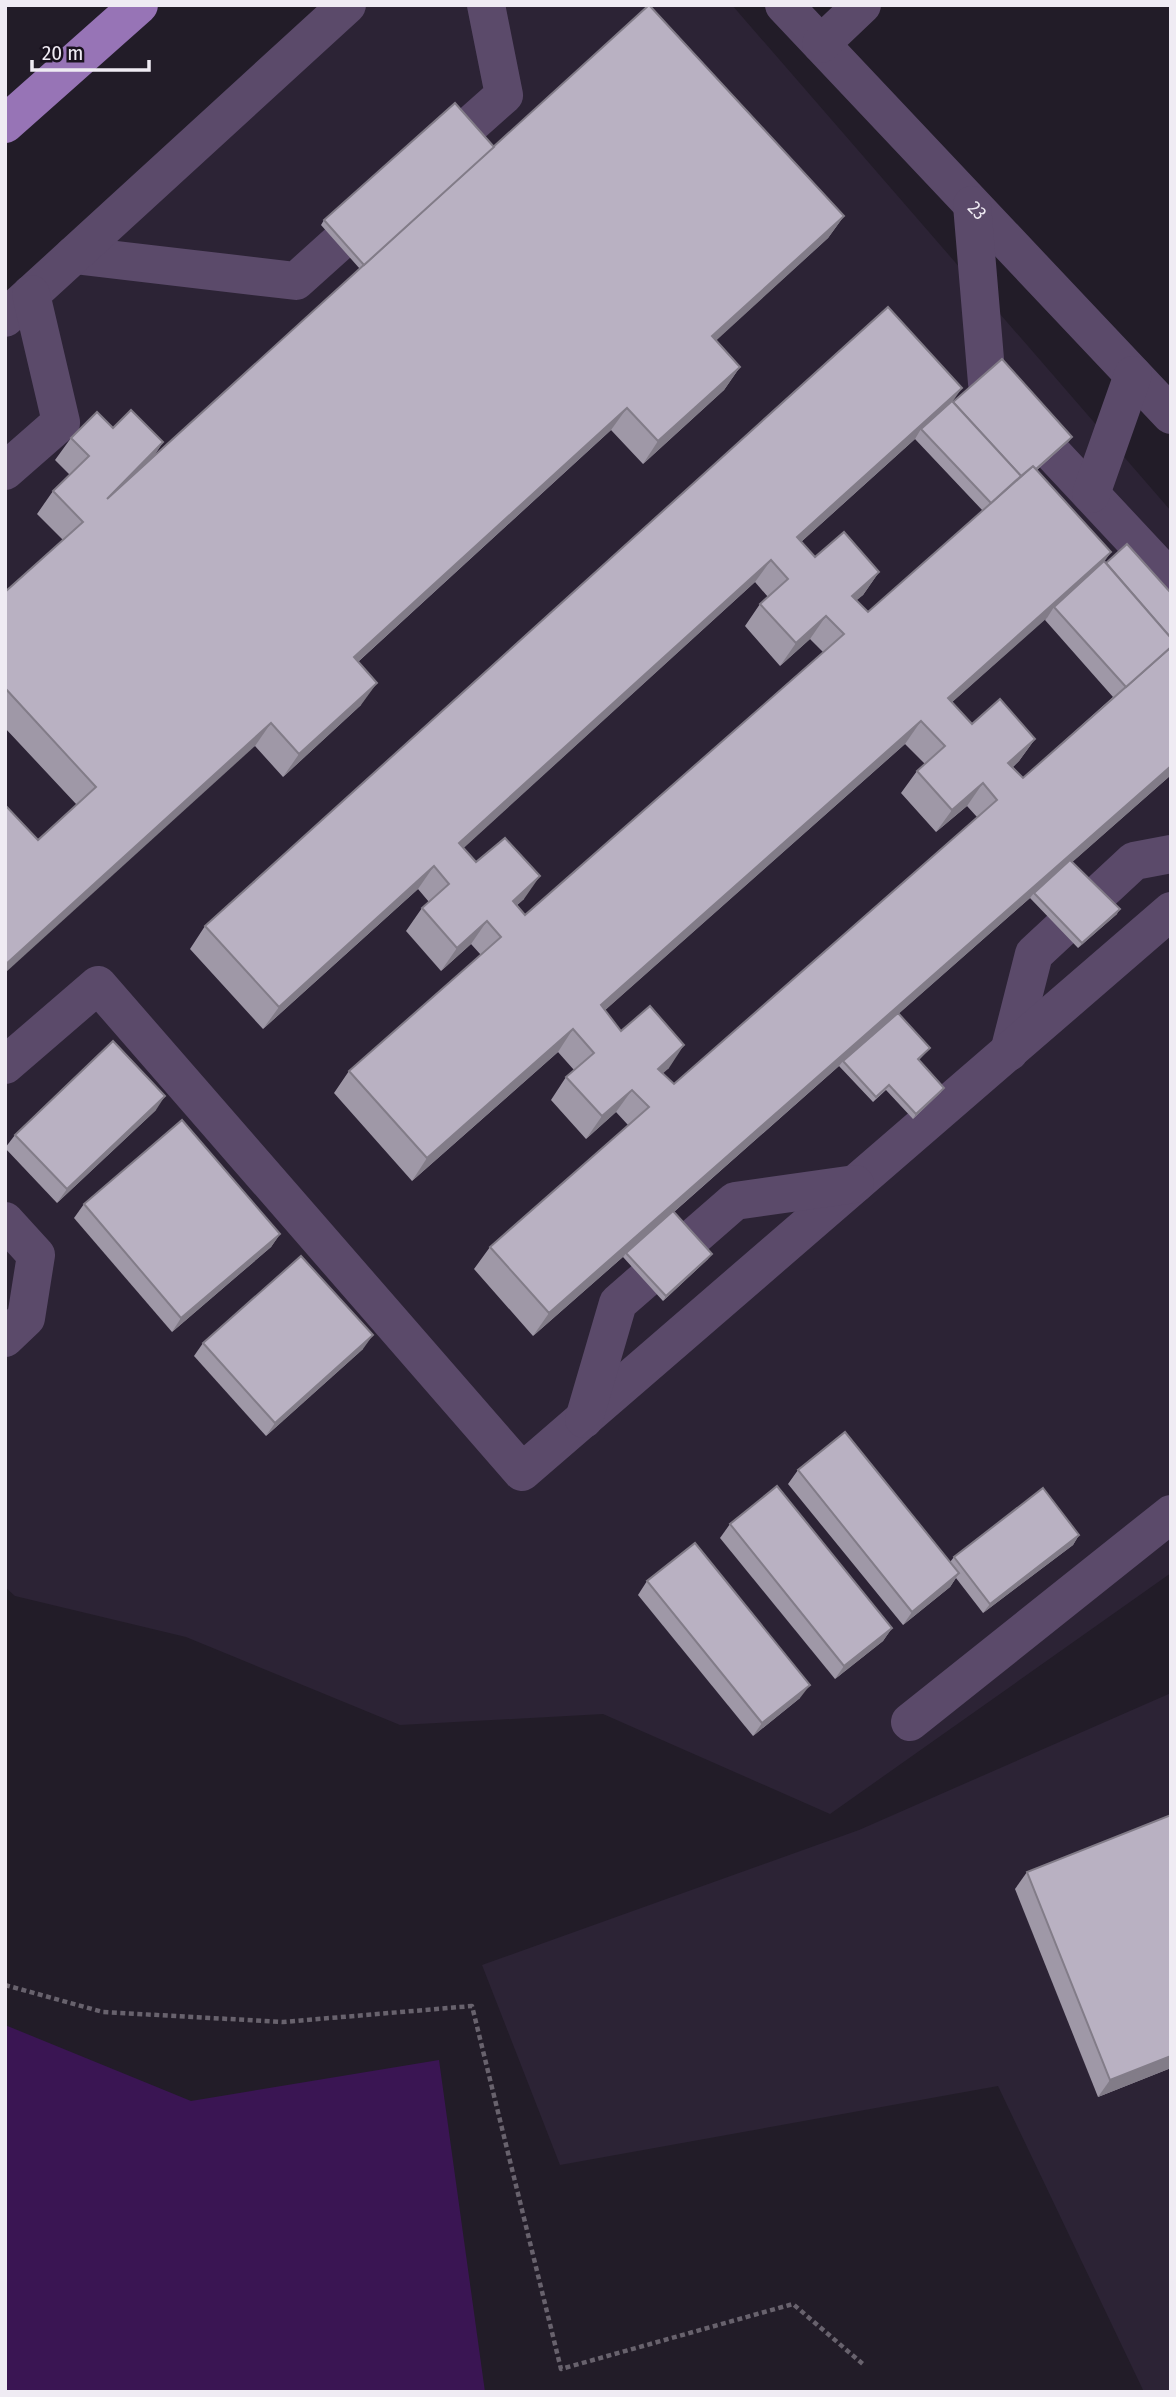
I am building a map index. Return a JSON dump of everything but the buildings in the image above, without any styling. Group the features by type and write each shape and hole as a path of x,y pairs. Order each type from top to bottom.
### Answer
{"main road":[{"path":"5,124 125,10"}],"street":[{"path":"5,471 61,422 18,306 347,5"},
{"path":"74,255 296,281 504,95 486,5"},
{"name":"23","path":"784,5 1171,415"},
{"path":"821,44 862,5"},
{"path":"972,205 987,383 1171,580"},
{"path":"1091,494 1133,375"},
{"path":"1009,1052 1034,954 1134,861 1171,854"},
{"path":"5,1065 98,985 522,1472 1171,911"},
{"path":"584,1419 618,1303 735,1201 855,1185"},
{"path":"5,1221 36,1255 26,1318 5,1338"},
{"path":"910,1722 1171,1514"}],"path":[{"path":"5,1985 103,2012 283,2022 472,2006 561,2369 793,2304 864,2365"}],"shaded area":[{"path":"322,5 732,5 1171,511 1171,1573 830,1814 603,1714 400,1725 186,1637 15,1596 5,1587 5,295"},
{"path":"1171,1693 1171,2392 1144,2392 998,2086 560,2165 482,1965 859,1830"},
{"path":"5,2025 191,2101 439,2060 485,2392 5,2392"}]}
